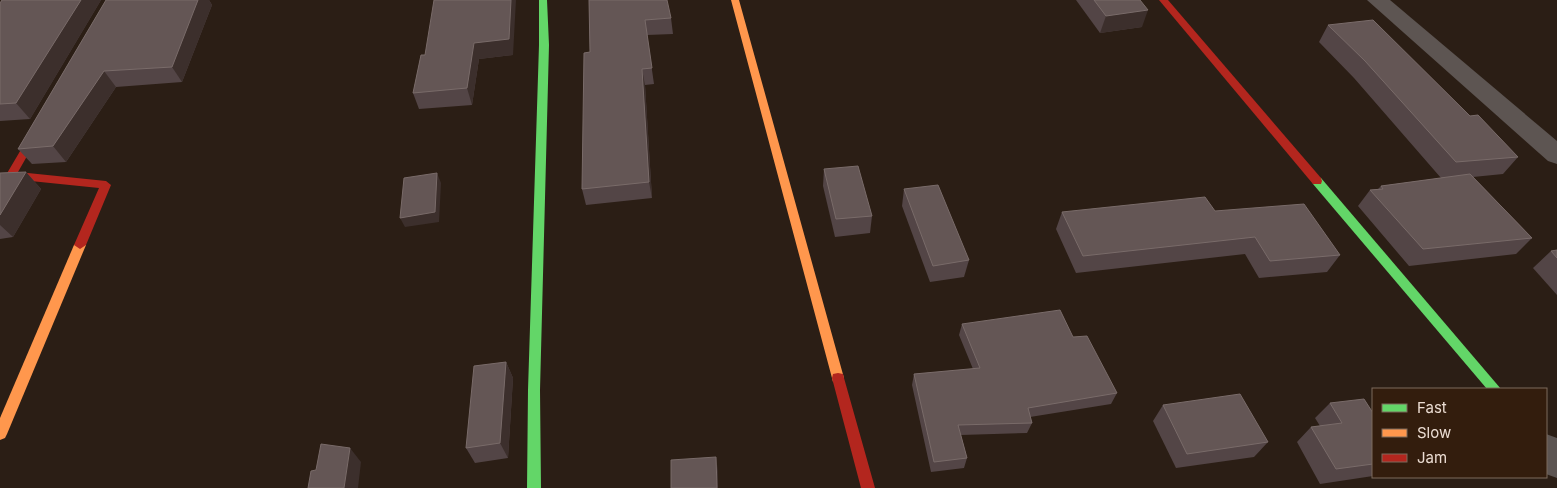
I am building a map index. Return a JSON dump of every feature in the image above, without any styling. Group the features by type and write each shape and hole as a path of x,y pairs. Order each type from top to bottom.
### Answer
{"street":[{"path":"534,488 534,390 544,45 543,0"},
{"path":"735,0 868,488"},
{"path":"1163,0 1494,388"},
{"path":"1377,0 1557,155"},
{"path":"0,434 106,185 11,175 50,108"},
{"path":"1547,450 1557,463"}],"building":[{"path":"2,0 81,0 16,103 0,104 0,3"},
{"path":"106,0 198,0 172,67 104,71 53,146 18,149"},
{"path":"434,0 511,0 509,39 474,43 467,88 413,93 421,55 425,55"},
{"path":"589,0 667,0 671,18 645,20 652,68 642,69 649,182 582,189 584,53 590,52"},
{"path":"1094,0 1140,0 1148,10 1106,16"},
{"path":"1373,20 1470,116 1478,115 1518,157 1456,162 1365,61 1328,25"},
{"path":"858,166 872,216 836,219 824,169"},
{"path":"26,172 0,215 0,173"},
{"path":"437,173 435,212 400,218 404,178"},
{"path":"1470,174 1532,238 1423,249 1370,190 1383,189 1381,186"},
{"path":"938,185 969,260 933,266 904,189"},
{"path":"1205,197 1215,211 1304,204 1340,255 1270,261 1255,237 1083,256 1062,212"},
{"path":"1557,250 1557,258 1551,251"},
{"path":"1060,310 1073,337 1087,336 1117,393 1028,408 1032,423 958,425 967,458 934,462 914,374 980,368 962,324"},
{"path":"506,362 500,443 466,448 474,366"},
{"path":"1240,394 1268,442 1187,454 1163,405"},
{"path":"1364,399 1372,411 1372,464 1336,469 1311,427 1342,423 1330,403"},
{"path":"321,444 350,448 344,488 308,488 311,471 316,470"},
{"path":"716,457 717,488 671,488 671,460"}],"traffic: fast":[{"path":"534,488 534,390 544,45 543,0"},
{"path":"1317,181 1494,388"}],"traffic: slow":[{"path":"735,0 838,378"},
{"path":"0,434 80,245"}],"traffic: jam":[{"path":"1163,0 1317,181"},
{"path":"42,121 11,175 106,185 80,245"},
{"path":"838,378 868,488"}]}
